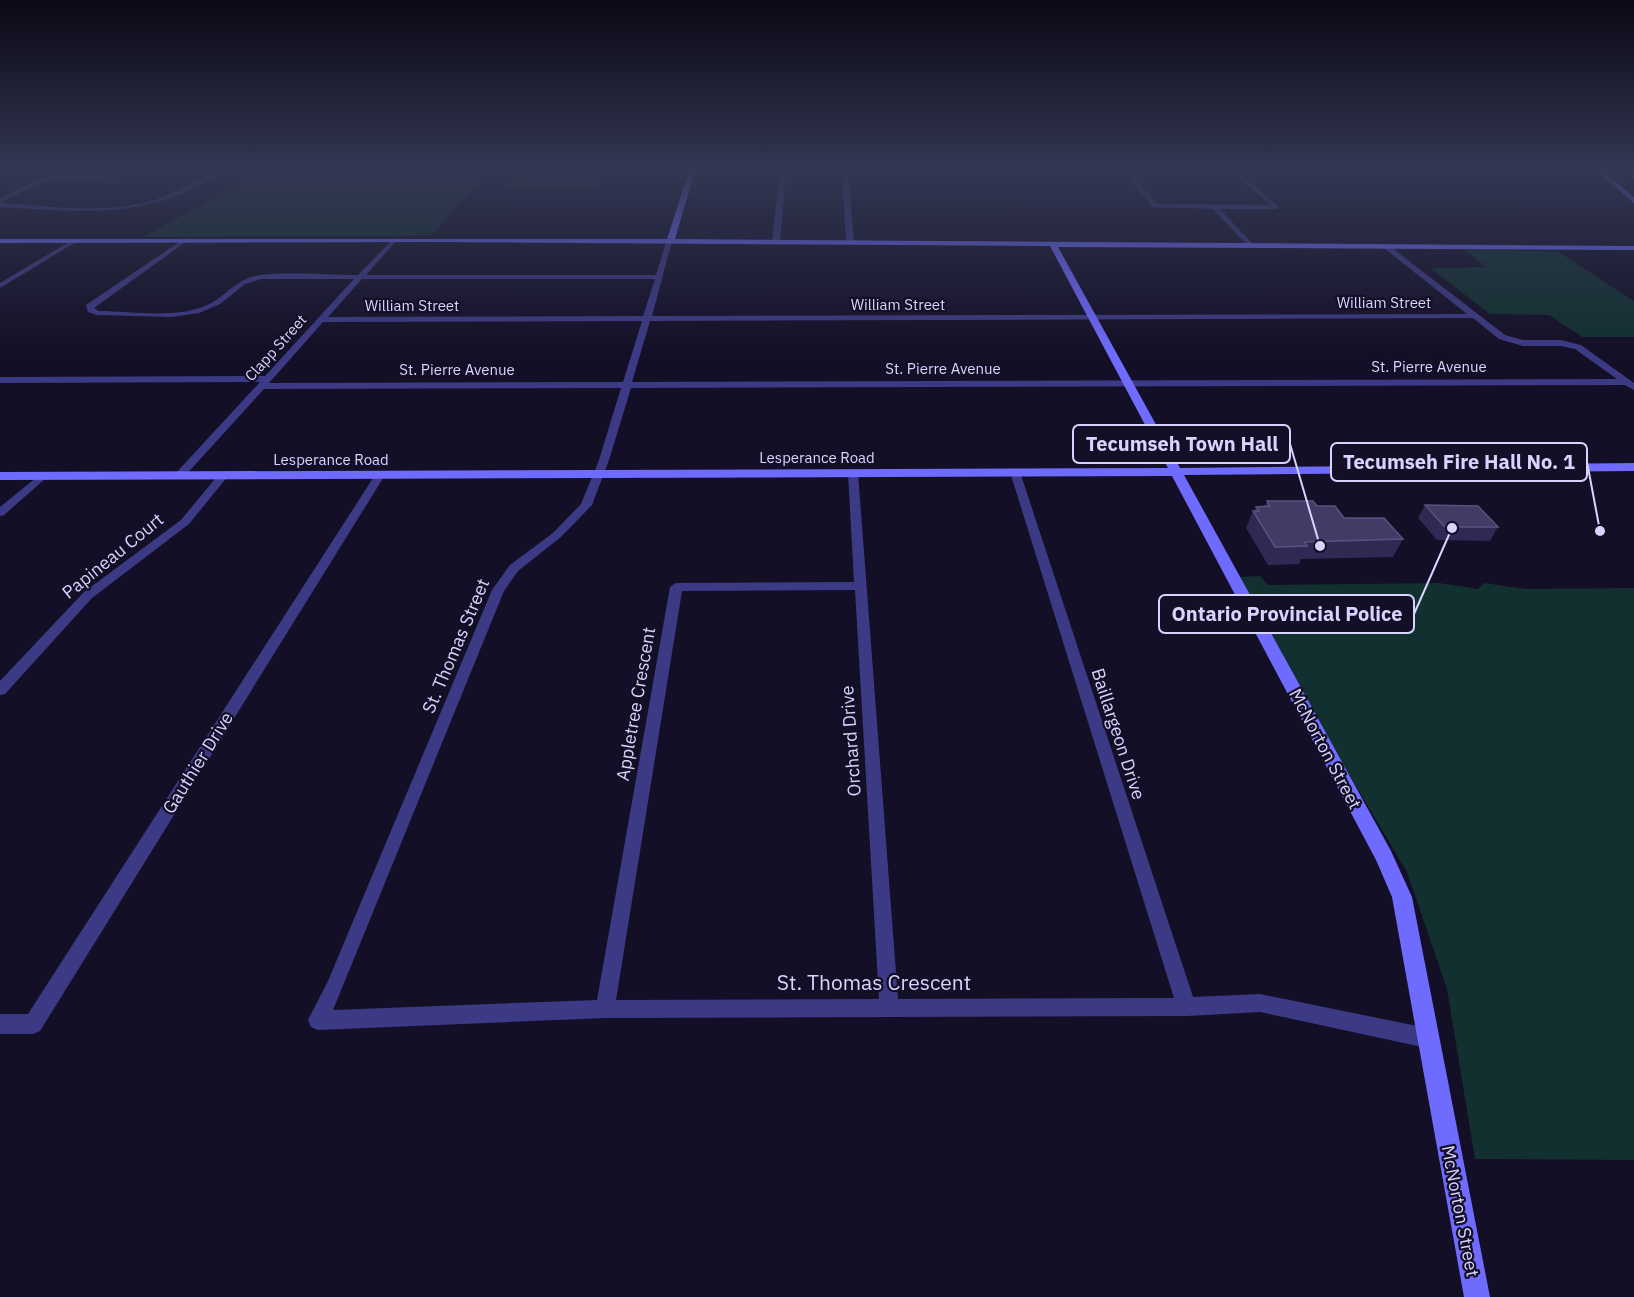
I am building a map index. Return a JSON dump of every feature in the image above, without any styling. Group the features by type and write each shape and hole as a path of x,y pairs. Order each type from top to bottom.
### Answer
{"street":[{"name":"St. Thomas Street","path":"318,1020 335,986 498,590 514,568 574,521 586,506 627,385 673,232"},
{"path":"776,242 777,232"},
{"path":"849,232 850,242"},
{"path":"1237,232 1249,245"},
{"path":"185,240 89,307 91,310 97,313 192,312 211,306 236,284 246,279 272,277 659,277"},
{"path":"0,241 394,240 1634,248"},
{"name":"Clapp Street","path":"179,476 394,240"},
{"path":"0,286 74,241"},
{"name":"McNorton Street","path":"1053,244 1384,857 1402,897 1477,1297"},
{"path":"1387,246 1502,337 1523,343 1561,343 1578,348 1630,384"},
{"name":"William Street","path":"320,320 1476,316"},
{"name":"St. Pierre Avenue","path":"0,380 627,385 1630,384"},
{"name":"Lesperance Road","path":"0,476 1177,472 1634,467"},
{"name":"Baillargeon Drive","path":"1015,472 1186,1006"},
{"name":"Orchard Drive","path":"853,473 889,1006"},
{"name":"Gauthier Drive","path":"0,1024 33,1024 380,475"},
{"path":"0,513 42,476"},
{"name":"Papineau Court","path":"0,690 88,595 185,522 223,476"},
{"name":"Appletree Crescent","path":"604,1009 676,587 860,586"},
{"name":"St. Thomas Crescent","path":"318,1020 604,1009 1186,1006 1260,1003 1427,1038"}],"green space":[{"path":"153,232 435,232 432,235 143,237"},
{"path":"1465,250 1557,251 1634,301 1634,337 1582,337 1549,315 1490,314 1430,268 1486,267"},
{"path":"1260,576 1268,585 1439,583 1478,589 1484,583 1526,589 1634,588 1634,1160 1475,1159 1447,989 1407,872 1344,766 1240,577"}],"building":[{"path":"1267,501 1313,501 1317,506 1335,506 1344,518 1384,518 1403,539 1304,542 1307,546 1275,547 1253,511 1259,511 1256,507 1270,506"},
{"path":"1425,505 1478,506 1498,527 1445,527"}],"place":[{"name":"Ontario Provincial Police","path":"1452,528"},
{"name":"Tecumseh Fire Hall No. 1","path":"1600,531"},
{"name":"Tecumseh Town Hall","path":"1320,546"}]}
